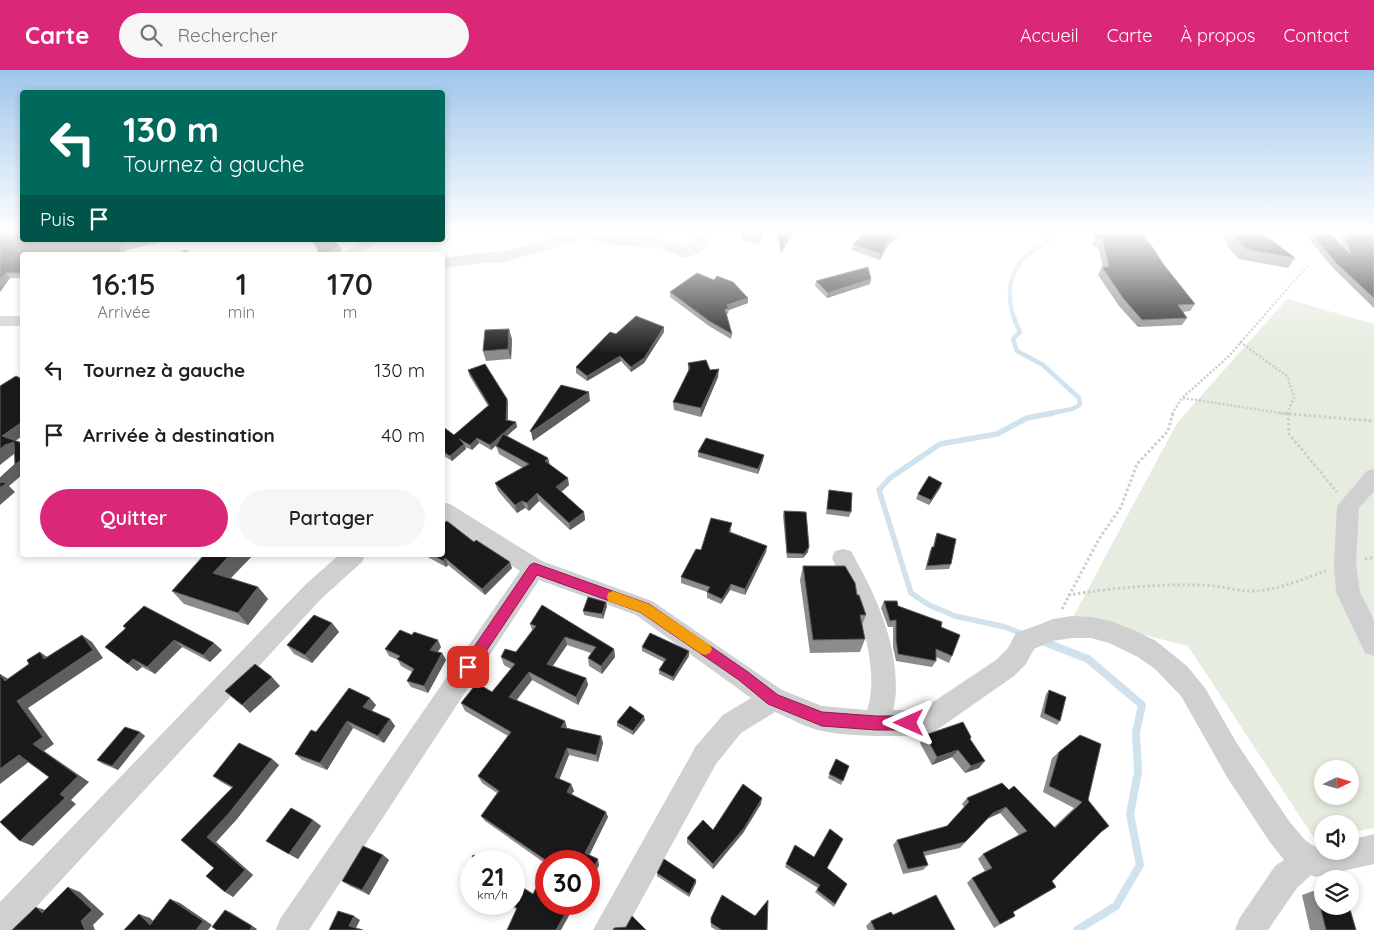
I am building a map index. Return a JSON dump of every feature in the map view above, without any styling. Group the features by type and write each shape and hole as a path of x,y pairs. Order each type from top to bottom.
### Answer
{"street":[{"path":"0,321 20,321"},
{"path":"1374,477 1348,506 1345,564 1348,592 1374,646"},
{"path":"445,512 534,568 644,608 743,676 773,699 822,719 876,723 925,723 1004,668 1017,656 1025,641 1053,630 1075,627 1096,629 1127,638 1153,653 1174,670 1191,689 1232,761 1283,837 1299,855 1315,862 1374,850"},
{"path":"0,924 314,591 352,557"},
{"path":"843,558 866,601 880,645 884,688 883,701 876,723"},
{"path":"291,930 534,568"},
{"path":"608,930 706,755 732,724 773,699"},
{"path":"1250,930 1286,877 1307,860"}],"path":[{"path":"1053,630 1068,595 1099,539 1121,508 1138,464 1168,431 1173,412 1182,398 1229,356 1301,273"},
{"path":"1240,342 1287,376 1294,396 1287,414 1289,434 1348,506"},
{"path":"1182,398 1287,414 1374,421"},
{"path":"1068,595 1124,588 1172,585 1211,586 1253,591 1276,588 1345,564 1374,557"}],"shaded area":[{"path":"1287,299 1374,324 1374,828 1359,830 1359,815 1314,815 1314,838 1188,646 1073,617 1177,423"}],"building":[{"path":"0,273 6,273 0,280"},
{"path":"697,273 714,280 717,276 733,282 748,298 727,305 729,309 725,309 732,334 709,321 670,292"},
{"path":"845,273 870,273 871,279 828,293 816,281"},
{"path":"1106,273 1170,273 1195,304 1178,305 1187,318 1142,320 1123,298"},
{"path":"1347,273 1374,273 1374,298"},
{"path":"636,316 664,327 644,358 631,367 620,356 587,376 576,367 610,332 616,334"},
{"path":"509,329 508,349 483,351 485,330"},
{"path":"706,360 710,370 719,369 701,408 673,402 690,368 688,363"},
{"path":"485,364 507,399 506,420 516,422 490,445 477,438 470,445 459,439 464,444 450,456 445,453 445,428 454,435 489,405 468,370"},
{"path":"16,376 20,378 20,423 2,436 20,442 20,461 0,478 15,464 14,442 0,449 0,386"},
{"path":"561,385 589,392 531,432 530,431"},
{"path":"503,434 548,458 545,461 568,478 556,487 584,512 569,523 537,493 527,503 522,501 515,505 495,483 529,464 496,446"},
{"path":"706,438 764,455 758,469 698,452"},
{"path":"929,476 942,483 931,500 918,494"},
{"path":"0,482 6,483 0,488"},
{"path":"829,490 852,493 851,512 827,509"},
{"path":"784,511 806,512 809,547 804,554 787,553"},
{"path":"711,518 732,523 729,532 767,546 745,589 731,584 722,599 707,592 710,587 681,577 696,549 701,550"},
{"path":"447,521 474,542 476,540 510,562 482,589 445,558 443,561 436,557 445,557 445,522"},
{"path":"937,533 956,539 951,564 927,566 932,547 934,547"},
{"path":"202,557 228,557 213,573 258,587 238,613 172,591"},
{"path":"803,566 845,566 855,583 857,595 859,595 866,615 860,615 865,639 813,640"},
{"path":"588,597 606,602 602,614 583,611"},
{"path":"884,601 897,601 898,606 942,622 941,627 960,635 952,656 936,649 936,661 898,654 896,620 890,621"},
{"path":"542,605 614,649 601,666 588,658 596,647 565,637 547,664 586,678 576,697 529,672 509,697 565,721 561,727 601,736 596,755 567,748 555,777 571,784 567,792 606,812 587,850 535,850 535,853 481,816 499,791 478,776 511,732 461,703 477,683 492,692 515,664 501,657 505,649 516,652 536,626 530,624"},
{"path":"144,606 214,643 203,655 174,640 147,667 133,659 128,664 105,647 126,628 123,626"},
{"path":"314,615 332,623 305,655 287,645"},
{"path":"400,630 412,635 414,632 438,640 430,650 442,653 424,686 407,681 414,669 397,659 400,656 385,649"},
{"path":"650,633 689,651 673,677 659,670 666,659 642,647"},
{"path":"82,635 93,650 17,701 43,737 33,744 78,776 60,794 65,798 20,841 0,822 49,777 19,755 0,769 0,674 5,681 29,664 27,660 40,652 44,659"},
{"path":"255,664 272,677 242,705 225,691"},
{"path":"349,688 370,698 363,707 390,719 378,736 347,721 320,763 295,754 311,730 316,732"},
{"path":"1049,690 1066,697 1060,721 1044,713"},
{"path":"630,706 644,716 633,731 617,722"},
{"path":"963,722 971,737 970,739 985,761 971,766 958,750 937,757 925,735"},
{"path":"125,727 140,732 112,766 97,760"},
{"path":"1080,735 1101,744 1088,800 1109,826 1052,881 1056,887 1013,912 1015,916 1000,924 972,878 992,868 983,854 1027,831 1006,807 993,813 965,842 923,852 928,865 908,869 897,840 947,826 969,802 967,798 1002,783 1009,790 1014,786 1055,828 1082,802 1049,786 1059,752"},
{"path":"239,743 272,759 229,813 207,837 245,870 225,892 206,876 214,868 181,840 233,787 213,776"},
{"path":"836,759 849,766 843,781 829,774"},
{"path":"743,784 762,798 744,828 713,864 687,838 703,820 713,830"},
{"path":"291,808 313,820 289,854 266,841"},
{"path":"830,829 843,839 827,868 847,884 835,904 817,890 820,885 786,864 795,845 814,857"},
{"path":"363,846 383,855 362,890 342,881"},
{"path":"664,859 696,880 689,894 657,873"},
{"path":"68,887 92,910 81,921 85,930 12,930 36,907 42,913"},
{"path":"525,889 533,894 535,890 535,915 564,915 556,930 507,930 514,915 525,915"},
{"path":"722,895 755,916 768,900 767,930 722,930 711,923 711,918"},
{"path":"936,895 955,930 875,930 871,921 891,912 893,915"},
{"path":"170,899 203,921 196,930 124,930 139,914 150,925"},
{"path":"225,910 252,926 250,930 217,930 212,927"},
{"path":"338,911 354,916 349,926 363,930 329,930"},
{"path":"1322,915 1352,915 1356,930 1326,930"},
{"path":"632,916 646,930 613,930 614,928 626,927"}],"waterway":[{"path":"1014,273 1010,295 1013,314 1020,332 1013,339 1017,351 1043,365 1079,398 1080,405 1072,409 1047,414"},
{"path":"1026,635 1005,627 955,616 929,605 911,593 879,490 890,478 940,444 997,434 1027,418 1053,413"},
{"path":"1044,642 1042,641 1088,659 1142,705 1136,732 1138,772 1130,814 1140,865 1116,906 1077,930"}],"slow traffic":[{"path":"613,597 644,608 705,649"}],"route":[{"path":"468,667 534,568 644,608 702,646 773,699 822,719 876,723 909,723"}]}
